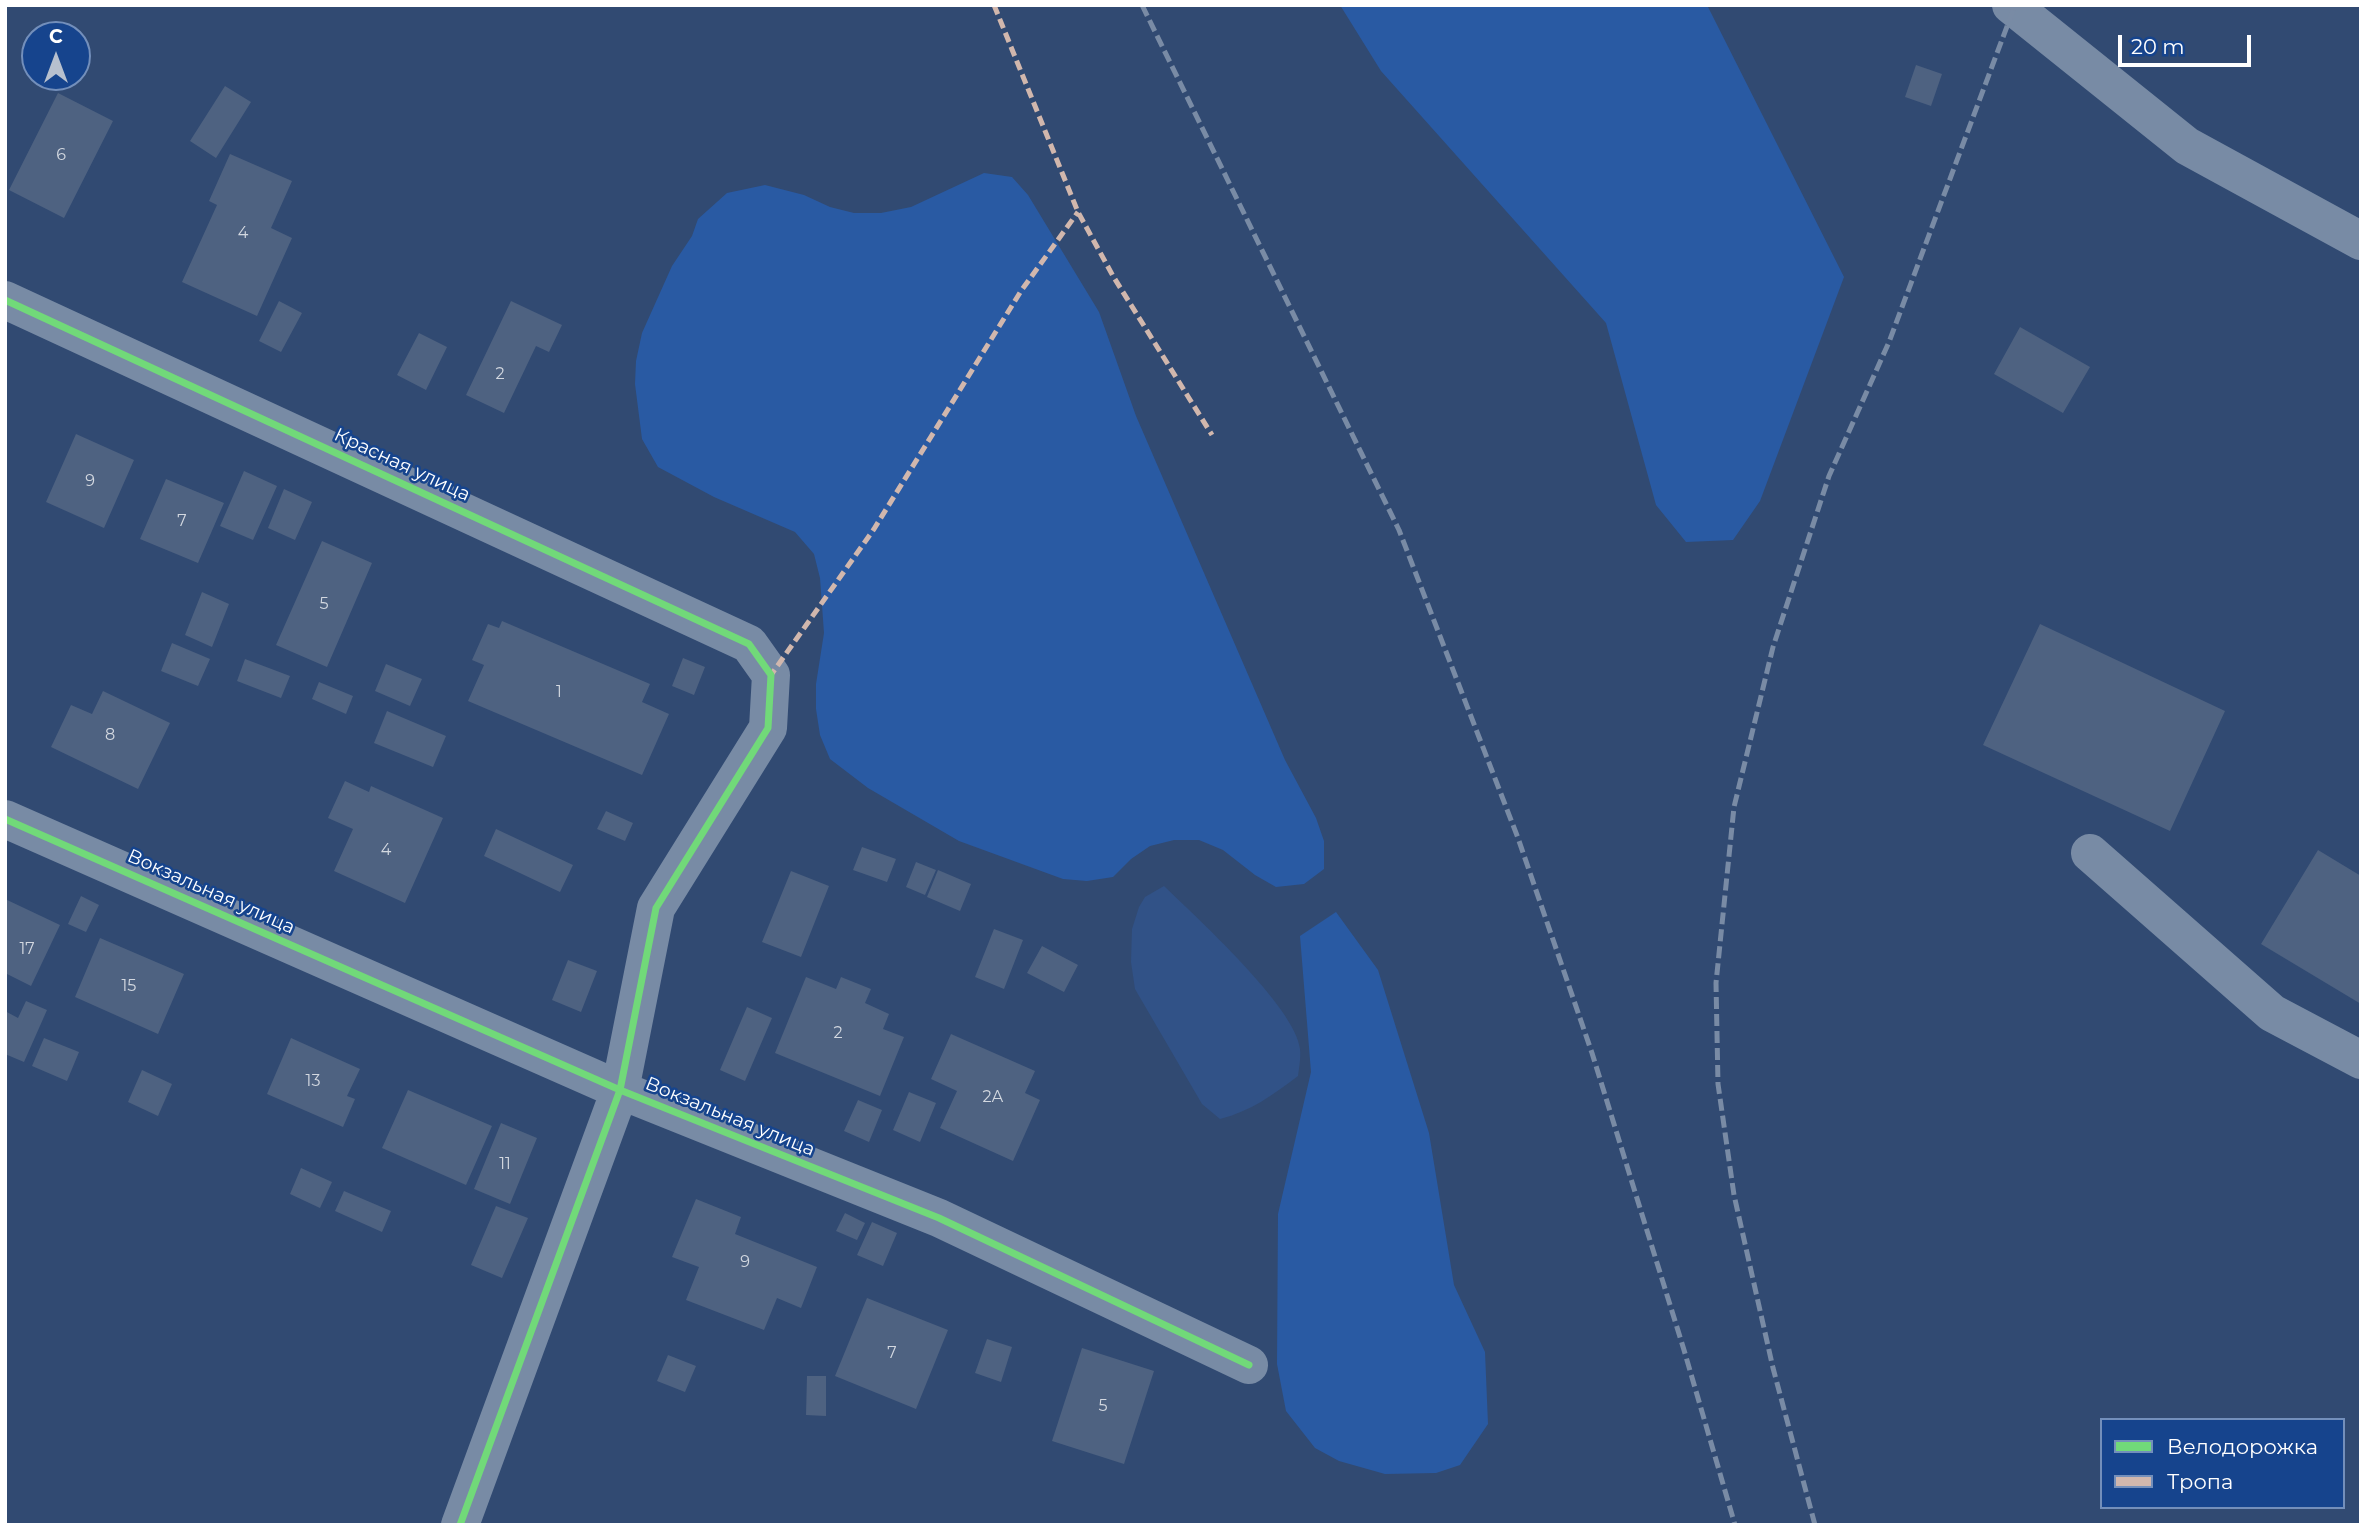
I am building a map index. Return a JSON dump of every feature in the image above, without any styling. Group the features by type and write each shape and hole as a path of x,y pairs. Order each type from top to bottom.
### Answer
{"street":[{"path":"2011,5 2187,146 2361,241"},
{"name":"Красная улица","path":"5,300 749,644 771,675 768,728 656,908 620,1090"},
{"name":"Вокзальная улица","path":"5,819 620,1090 939,1218 1249,1365"},
{"path":"2090,853 2272,1013 2361,1060"},
{"path":"460,1525 620,1090"}],"shaded area":[{"path":"1340,5 1707,5 1844,277 1760,501 1733,540 1686,542 1656,505 1606,323 1381,71"},
{"path":"984,173 1012,177 1028,195 1099,312 1136,416 1285,760 1316,818 1324,841 1324,869 1304,884 1276,887 1255,875 1223,850 1199,840 1174,840 1150,846 1131,859 1113,877 1087,881 1063,879 959,841 868,788 830,759 820,735 816,684 824,633 820,578 814,554 795,532 714,497 658,467 642,439 635,384 636,361 642,333 672,266 692,236 698,219 727,193 765,185 804,195 830,207 854,213 881,213 911,207"},
{"path":"1164,886 1220,940 1264,988 1294,1031 1300,1049 1298,1076 1252,1107 1220,1119 1202,1104 1135,989 1131,962 1132,929 1145,897"},
{"path":"1336,912 1378,970 1429,1133 1454,1285 1485,1352 1488,1424 1460,1465 1436,1473 1385,1474 1339,1461 1315,1448 1286,1411 1277,1364 1278,1214 1311,1072 1300,936"}],"building":[{"path":"1916,65 1942,74 1931,106 1905,97"},
{"path":"225,86 251,102 216,158 190,141"},
{"path":"58,93 113,121 64,218 9,190"},
{"path":"230,154 292,181 271,228 292,238 257,316 182,282 217,205 209,201"},
{"path":"279,301 302,313 281,352 259,341"},
{"path":"511,301 562,325 549,352 536,346 504,413 466,395"},
{"path":"2020,327 2090,367 2063,413 1994,374"},
{"path":"419,333 447,347 426,390 397,375"},
{"path":"76,434 134,460 104,528 46,502"},
{"path":"244,471 277,486 253,540 220,526"},
{"path":"166,479 224,503 198,563 140,539"},
{"path":"284,489 312,502 295,540 268,528"},
{"path":"322,541 372,563 327,667 276,645"},
{"path":"202,592 229,604 212,647 185,635"},
{"path":"502,621 650,684 642,702 669,714 642,775 468,701 484,665 472,660 488,624 499,628"},
{"path":"2040,624 2225,711 2170,831 1983,745"},
{"path":"172,643 210,659 198,686 161,671"},
{"path":"683,658 705,667 694,695 672,686"},
{"path":"245,659 290,676 281,698 237,681"},
{"path":"386,664 422,679 410,706 375,691"},
{"path":"319,682 353,696 346,714 312,699"},
{"path":"103,691 170,723 138,789 51,747 71,705 92,714"},
{"path":"387,711 446,736 433,767 374,743"},
{"path":"345,781 369,792 371,786 443,818 405,903 334,871 353,829 328,818"},
{"path":"606,811 633,823 625,841 597,829"},
{"path":"496,829 573,865 560,892 484,856"},
{"path":"862,847 896,859 887,882 853,870"},
{"path":"2318,850 2361,876 2361,1004 2261,944"},
{"path":"916,862 936,870 925,895 906,887"},
{"path":"938,870 971,884 960,911 927,897"},
{"path":"791,871 829,886 801,957 762,942"},
{"path":"81,896 99,905 86,932 68,924"},
{"path":"5,899 60,925 31,986 5,973"},
{"path":"994,929 1023,940 1004,989 975,977"},
{"path":"100,938 184,974 158,1034 75,997"},
{"path":"1042,946 1078,965 1064,992 1027,973"},
{"path":"568,960 597,971 581,1012 552,1000"},
{"path":"806,977 836,989 841,977 871,989 865,1003 889,1014 883,1029 904,1037 880,1096 775,1053"},
{"path":"26,1001 47,1010 24,1062 5,1054 5,1011 18,1018"},
{"path":"747,1007 772,1018 745,1081 720,1070"},
{"path":"951,1034 1035,1071 1025,1093 1040,1100 1013,1161 940,1128 957,1091 931,1079"},
{"path":"44,1038 79,1052 67,1081 32,1066"},
{"path":"291,1038 360,1069 347,1096 355,1099 343,1127 267,1094"},
{"path":"142,1070 172,1084 158,1116 128,1102"},
{"path":"408,1090 492,1126 466,1185 382,1148"},
{"path":"909,1092 936,1103 920,1142 893,1130"},
{"path":"858,1100 882,1110 869,1142 844,1131"},
{"path":"501,1123 537,1138 510,1204 474,1189"},
{"path":"301,1168 332,1182 320,1208 290,1194"},
{"path":"344,1191 391,1211 382,1232 335,1211"},
{"path":"696,1199 741,1217 735,1234 817,1267 801,1308 777,1298 764,1330 686,1300 699,1267 672,1257"},
{"path":"496,1206 528,1218 502,1278 471,1265"},
{"path":"845,1213 865,1223 857,1240 836,1231"},
{"path":"872,1222 897,1233 883,1266 857,1255"},
{"path":"867,1298 948,1330 916,1409 835,1376"},
{"path":"987,1339 1012,1347 1001,1382 975,1373"},
{"path":"1082,1348 1154,1371 1124,1464 1052,1441"},
{"path":"668,1355 696,1366 685,1392 657,1381"},
{"path":"807,1376 826,1376 826,1416 806,1415"}],"railway":[{"path":"1142,5 1399,530 1518,838 1592,1053 1735,1525"},
{"path":"1815,1525 1773,1368 1734,1195 1718,1084 1716,983 1734,807 1773,647 1829,476 1889,342 2015,5"}],"marked path":[{"path":"994,5 1078,212 1113,276 1212,435"},
{"path":"769,672 771,675 874,529 1021,291 1078,212"}],"cycle path":[{"path":"5,300 749,644 771,675 768,728 656,908 620,1090 460,1525"},
{"path":"5,819 620,1090 939,1218 1249,1365"}]}
